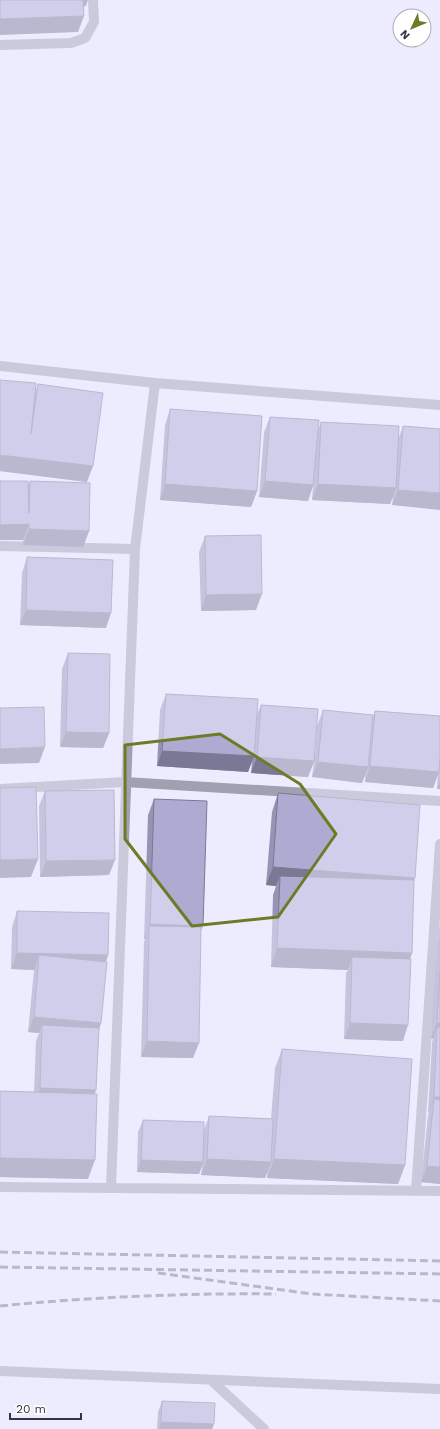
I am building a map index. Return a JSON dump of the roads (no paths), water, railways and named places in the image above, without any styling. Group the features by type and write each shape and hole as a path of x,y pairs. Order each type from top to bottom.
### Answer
{"street":[{"path":"0,45 71,43 85,38 94,22 93,0"},
{"path":"0,366 155,383 440,405"},
{"path":"111,1187 125,782 135,548 155,383"},
{"path":"0,546 135,548"},
{"path":"0,789 125,782 440,801"},
{"path":"416,1190 440,844"},
{"path":"0,1187 440,1191"},
{"path":"0,1371 440,1389"},
{"path":"211,1380 264,1429"}],"railway":[{"path":"0,1252 440,1261"},
{"path":"0,1267 440,1274"},
{"path":"158,1273 312,1294 440,1301"},
{"path":"0,1306 138,1296 276,1294"}]}
